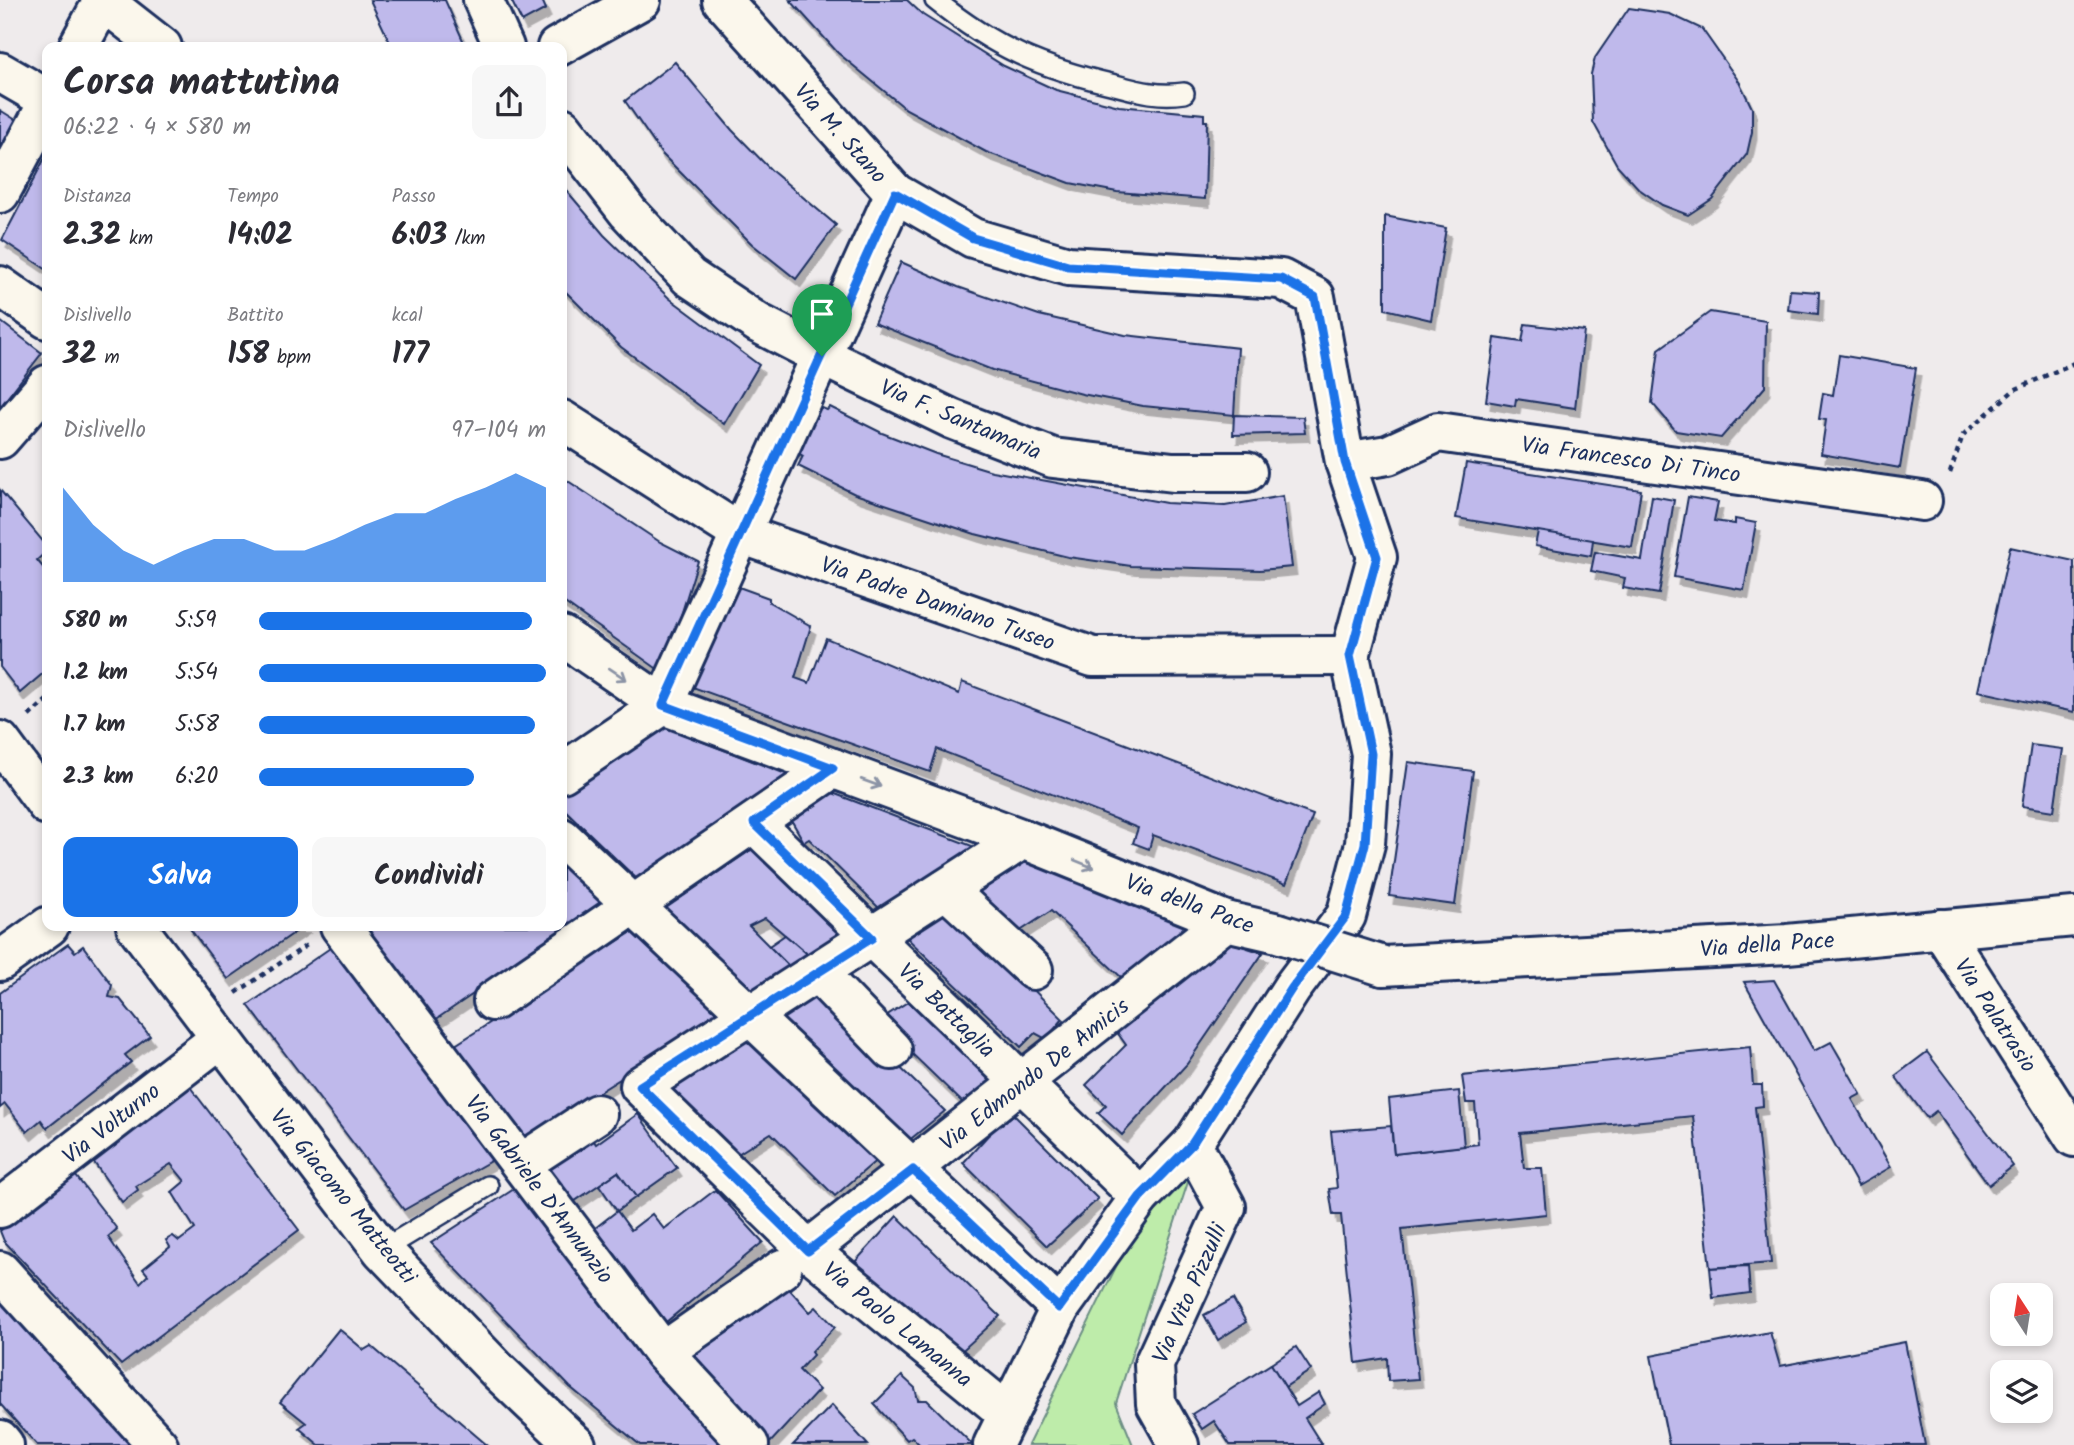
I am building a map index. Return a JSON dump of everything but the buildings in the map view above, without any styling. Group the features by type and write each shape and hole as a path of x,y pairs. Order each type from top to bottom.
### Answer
{"street":[{"path":"81,42 103,0 156,42"},
{"path":"483,0 502,42"},
{"path":"566,42 641,0"},
{"name":"Via M. Stano","path":"722,0 895,193 973,238 1068,266 1281,279 1315,297 1345,462 1377,557 1350,656"},
{"path":"0,72 42,96"},
{"path":"0,193 42,114"},
{"name":"Via F. Santamaria","path":"567,133 628,212 689,277 758,323 822,356 952,419 1053,458 1173,472 1247,472"},
{"path":"567,770 663,705 895,193"},
{"path":"0,286 42,315"},
{"path":"0,439 42,391"},
{"name":"Via Padre Damiano Tuseo","path":"567,423 741,534 1093,657 1350,656"},
{"name":"Via Francesco Di Tinco","path":"1345,462 1388,455 1438,432 1922,501"},
{"name":"Via della Pace","path":"567,639 663,705 1023,839 1226,921 1278,933 1383,966 1787,944 2074,917"},
{"path":"1000,1429 1059,1308 1140,1197 1192,1144 1292,988 1346,916 1365,844 1371,754 1350,656"},
{"path":"0,741 42,798"},
{"path":"493,1001 833,768"},
{"name":"Via Battaglia","path":"754,823 1140,1197"},
{"path":"749,1015 1023,839"},
{"path":"567,843 1059,1308"},
{"path":"946,889 1033,970"},
{"name":"Via Edmondo De Amicis","path":"663,1352 795,1260 913,1170 1226,921"},
{"name":"Via Palatrasio","path":"1941,929 2074,1137"},
{"path":"0,961 43,931"},
{"name":"Via Giacomo Matteotti","path":"140,931 382,1250 498,1371 576,1445"},
{"name":"Via Gabriele D'Annunzio","path":"326,933 522,1163 663,1352 749,1445"},
{"path":"817,972 892,1050"},
{"name":"Via Paolo Lamanna","path":"749,1015 640,1086 795,1260 1000,1429"},
{"name":"Via Volturno","path":"5,1193 212,1027"},
{"path":"522,1163 597,1114"},
{"name":"Via Vito Pizzulli","path":"1179,1445 1156,1404 1154,1364 1226,1207 1192,1144"},
{"path":"0,1271 158,1445"},
{"path":"0,1440 4,1445"}],"lane":[{"path":"936,0 970,27 1028,61 1074,76 1164,96 1184,93"},
{"path":"382,1250 488,1186"}],"path":[{"path":"1922,501 1945,488 1963,435 2014,390 2074,363"},
{"path":"212,1027 326,933"}],"green space":[{"path":"1189,1179 1116,1403 1133,1445 1028,1445 1146,1206"}],"route":[{"path":"895,193 973,238 1068,266 1281,279 1315,297 1345,462 1377,557 1350,656 1371,754 1365,844 1346,916 1292,988 1192,1144 1140,1197 1059,1308 913,1170 808,1251 640,1086 872,938 754,823 833,768 663,705 822,356 895,193"}]}
